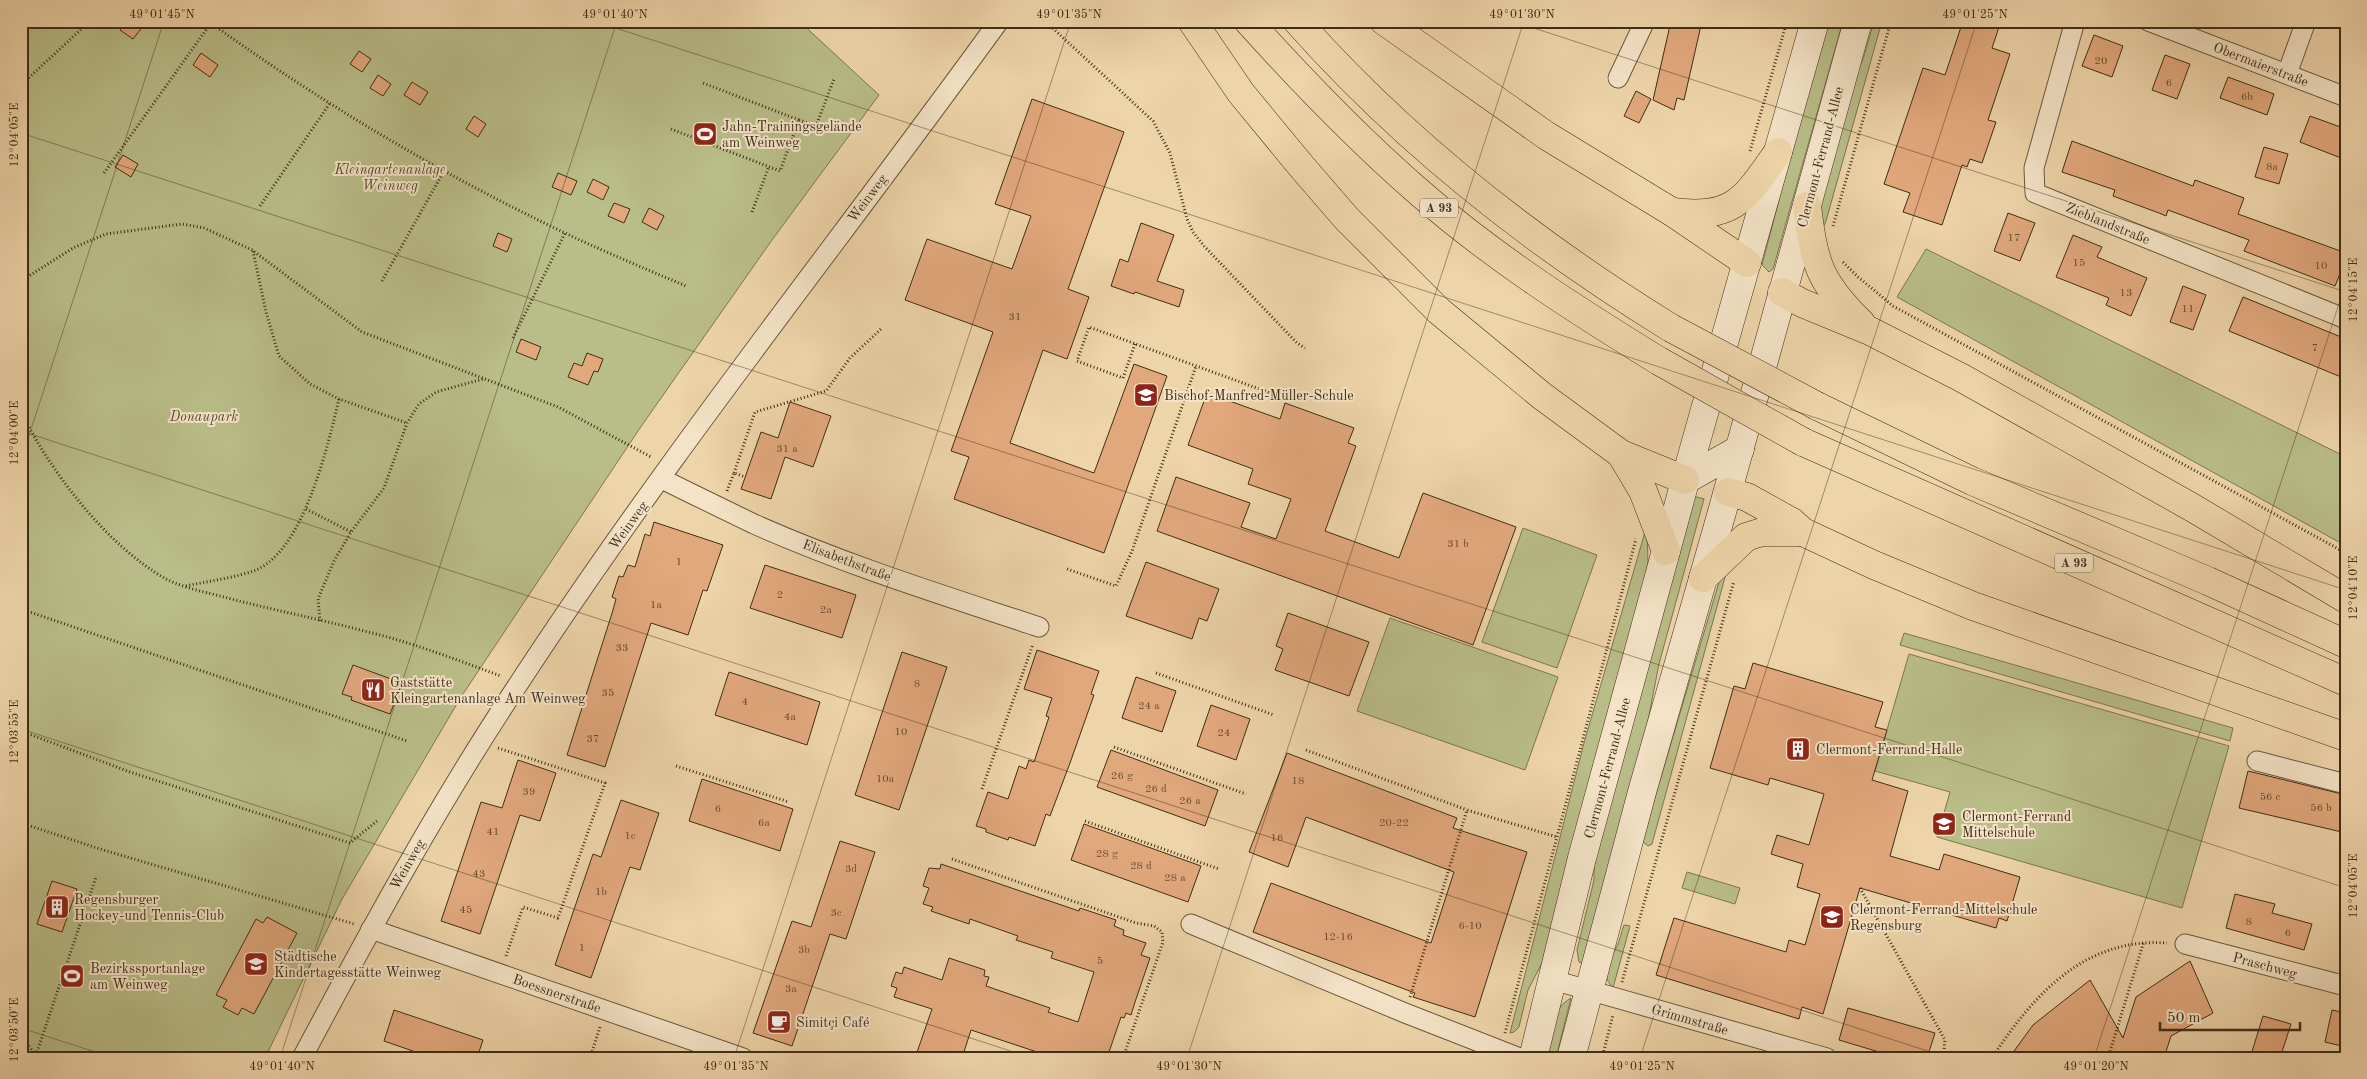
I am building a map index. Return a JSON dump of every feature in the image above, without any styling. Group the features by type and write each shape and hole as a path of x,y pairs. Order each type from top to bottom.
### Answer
{"highway":[{"path":"1192,21 1241,93 1302,167 1380,252 1438,311 1542,396 1621,454 1685,480"},
{"name":"A 93","path":"1248,21 1276,53 1360,137 1420,193 1492,249 1586,316 1659,361 1802,442 2346,682"},
{"name":"A 93","path":"1297,21 1375,104 1494,207 1610,290 1671,328 1816,406 1972,481 2208,580 2346,644"},
{"path":"1384,21 1474,87 1547,136 1672,212 1747,263"},
{"path":"1672,212 1700,215 1734,205 1754,185 1778,152"},
{"path":"1807,206 1818,266 1837,300 1870,331"},
{"path":"1782,292 1802,303 1870,331 1962,378 2185,503 2346,598"},
{"path":"1621,454 1649,504 1666,551"},
{"path":"1728,492 1747,498 1792,522 1803,532 1973,606 2346,737"},
{"path":"1703,578 1746,537 1762,532 1803,532"}],"street":[{"name":"Weinweg","path":"302,1058 408,862 518,684 578,595 772,326 998,21"},
{"path":"1618,78 1645,21"},
{"name":"Clermont-Ferrand-Allee","path":"1533,1058 1582,858 1685,480 1815,21"},
{"name":"Clermont-Ferrand-Allee","path":"1571,1058 1588,990 1858,21"},
{"name":"Zieblandstraße","path":"2075,21 2034,168 2035,193 2346,319"},
{"name":"Obermaierstraße","path":"2148,21 2346,97"},
{"path":"2287,74 2306,21"},
{"path":"1731,318 1782,292 1747,263"},
{"path":"1685,480 1740,449"},
{"name":"Elisabethstraße","path":"662,479 755,524 887,576 1039,627"},
{"path":"1685,480 1728,492"},
{"path":"2257,761 2346,784"},
{"path":"1190,924 1405,1013 1520,1058"},
{"name":"Boessnerstraße","path":"371,929 743,1058"},
{"name":"Praschweg","path":"2185,944 2346,986"},
{"name":"Grimmstraße","path":"1553,980 1827,1058"}],"path":[{"path":"21,85 90,21"},
{"path":"1045,21 1153,121 1170,153 1193,232 1204,246 1290,336 1305,348"},
{"path":"1747,160 1787,21"},
{"path":"104,173 210,22 269,65 444,171 565,233 686,286"},
{"path":"703,83 816,126 834,79"},
{"path":"260,206 330,103"},
{"path":"671,129 780,171 800,120"},
{"path":"752,212 769,166"},
{"path":"382,280 444,171"},
{"path":"21,280 73,248 106,234 182,224 204,228 252,250 362,332 558,407 651,457"},
{"path":"513,338 565,233"},
{"path":"252,250 266,312 279,356 310,384 339,400 406,423"},
{"path":"1840,258 1858,277 1893,306 2346,553"},
{"path":"1135,344 1123,378 1077,361 1089,327 1286,399"},
{"path":"722,508 754,412 826,391 850,358 881,329"},
{"path":"1067,569 1116,586 1132,551 1196,366"},
{"path":"320,621 318,599 334,561 350,532 384,488 406,423 419,404 436,392 484,379"},
{"path":"185,586 256,570 284,547 306,509 327,451 339,400"},
{"path":"21,412 39,447 90,514 124,547 153,570 185,586 416,645 502,676 518,684"},
{"path":"734,473 745,477"},
{"path":"1500,1050 1632,551 1649,504"},
{"path":"306,509 350,532"},
{"path":"21,609 407,741"},
{"path":"982,789 1039,627"},
{"path":"1156,673 1274,715"},
{"path":"21,731 130,772 350,843 377,821"},
{"path":"481,742 605,783 558,918 523,907 500,973"},
{"path":"1114,747 1246,794"},
{"path":"1306,750 1467,810 1557,837"},
{"path":"676,766 789,802"},
{"path":"1405,1013 1467,810"},
{"path":"1085,821 1219,870"},
{"path":"21,823 100,849 371,929"},
{"path":"952,859 1136,924 1154,926 1162,932 1163,942 1122,1058"},
{"path":"36,1056 96,877"},
{"path":"1638,887 1648,890"},
{"path":"1860,888 1945,1040 1943,1058"},
{"path":"1992,1058 2012,1027 2038,996 2096,953 2144,941 2185,944"},
{"path":"2108,1058 2144,941"},
{"path":"590,1058 606,1010"},
{"path":"22,1038 36,1056"}],"green space":[{"path":"21,21 799,21 879,95 772,240 640,428 461,697 342,899 265,1058 21,1058"},
{"path":"1822,21 1843,21 1773,269 1769,272 1762,265 1803,108"},
{"path":"1874,21 1882,21 1826,221 1818,239 1816,223 1851,88 1864,56"},
{"path":"1926,249 2346,457 2346,546 1897,297"},
{"path":"1690,495 1704,499 1659,664 1644,741 1582,963 1579,962 1577,950 1594,880 1594,849"},
{"path":"1647,525 1648,563 1641,596 1542,963 1528,990 1519,1027 1510,1033 1584,743"},
{"path":"1523,528 1597,555 1557,668 1482,642"},
{"path":"1730,559 1652,844 1648,846 1642,841 1722,572"},
{"path":"1390,618 1558,677 1525,770 1357,711"},
{"path":"1904,633 2233,728 2230,741 1900,645"},
{"path":"1909,654 2229,746 2182,908 1937,837 1950,792 1875,771"},
{"path":"1687,872 1740,888 1735,904 1682,888"},
{"path":"1624,925 1630,926 1613,988 1609,983 1606,973 1608,963 1619,943"},
{"path":"1571,998 1556,1058 1541,1058 1554,1016 1558,1009"}],"building":[{"path":"127,21 147,21 133,39 120,30"},
{"path":"1671,21 1702,21 1684,100 1677,98 1674,110 1653,100"},
{"path":"1963,21 2001,21 1992,48 2010,54 1988,120 1996,122 1982,163 1970,159 1967,167 1962,165 1942,225 1903,212 1910,193 1884,184 1923,68 1945,75"},
{"path":"2094,35 2123,46 2112,77 2082,66"},
{"path":"359,51 371,59 362,72 350,64"},
{"path":"201,53 218,65 210,77 193,65"},
{"path":"2165,55 2190,64 2177,99 2152,90"},
{"path":"378,75 391,84 383,96 370,88"},
{"path":"2228,77 2274,94 2267,115 2220,98"},
{"path":"412,82 428,92 420,105 404,95"},
{"path":"1636,91 1651,99 1639,123 1624,116"},
{"path":"1032,99 1124,132 1068,289 1089,297 1067,359 1043,350 1010,443 1094,473 1134,364 1167,376 1104,553 954,499 969,457 951,451 993,332 905,300 927,239 1012,269 1031,216 995,204"},
{"path":"474,116 486,124 478,137 466,129"},
{"path":"2310,116 2346,129 2346,160 2300,142"},
{"path":"2072,141 2193,186 2195,180 2244,198 2238,214 2346,253 2346,259 2335,286 2244,251 2249,240 2168,210 2166,216 2113,196 2115,190 2062,172"},
{"path":"2264,147 2288,154 2279,184 2255,177"},
{"path":"123,155 138,164 131,177 115,167"},
{"path":"558,173 577,181 571,195 552,187"},
{"path":"593,179 609,187 603,200 587,192"},
{"path":"614,203 630,209 624,223 608,216"},
{"path":"649,208 664,216 657,230 642,222"},
{"path":"2008,213 2035,223 2020,261 1994,251"},
{"path":"1141,223 1174,235 1157,281 1184,290 1179,307 1111,286 1120,259 1128,262"},
{"path":"498,233 512,239 507,252 493,246"},
{"path":"2073,235 2102,247 2097,257 2147,278 2131,316 2106,305 2109,298 2056,277"},
{"path":"2183,286 2206,295 2193,330 2170,322"},
{"path":"2243,297 2346,339 2346,379 2229,331"},
{"path":"521,339 541,347 536,360 516,352"},
{"path":"587,353 603,359 598,372 594,371 588,385 568,377 574,363 582,366"},
{"path":"1207,393 1280,419 1285,403 1354,428 1348,443 1356,446 1325,531 1399,558 1423,493 1516,527 1473,645 1157,531 1176,477 1250,503 1241,527 1276,539 1291,499 1248,484 1253,469 1188,445"},
{"path":"790,402 831,416 813,467 785,457 771,499 741,489 761,432 778,438"},
{"path":"654,522 723,545 707,591 703,590 688,635 651,623 605,767 567,755 613,610 616,599 612,597 619,576 623,577 628,565 635,567 645,534 650,536"},
{"path":"1146,562 1219,589 1207,621 1199,618 1192,639 1126,616"},
{"path":"765,565 856,595 842,638 750,608"},
{"path":"1288,613 1369,642 1349,696 1275,670 1283,649 1276,646"},
{"path":"1037,650 1099,671 1091,694 1094,695 1070,763 1050,816 1046,814 1035,846 1009,837 1008,840 976,826 988,792 1008,799 1019,766 1026,769 1029,760 1034,762 1049,717 1046,716 1052,698 1024,689"},
{"path":"902,652 947,667 899,810 855,795"},
{"path":"1753,663 1883,702 1875,727 1887,730 1872,780 1908,791 1890,856 1939,870 1944,854 2020,877 2007,921 1999,918 1996,928 1860,888 1823,1014 1802,1007 1799,1019 1656,975 1674,918 1786,952 1789,940 1805,945 1820,894 1797,887 1803,864 1771,854 1777,835 1809,845 1824,794 1770,778 1768,785 1710,768 1734,686 1745,689"},
{"path":"353,665 402,683 390,714 351,700 352,697 342,694"},
{"path":"729,672 820,702 807,745 715,715"},
{"path":"1136,677 1176,691 1162,732 1122,718"},
{"path":"1211,705 1250,719 1236,760 1197,746"},
{"path":"1111,750 1218,790 1205,826 1097,787"},
{"path":"1287,753 1457,818 1453,828 1527,852 1475,1017 1413,997 1415,993 1253,932 1271,883 1431,943 1454,872 1306,817 1288,867 1249,852"},
{"path":"518,760 556,773 540,821 520,815 480,934 441,921 481,802 502,808"},
{"path":"2248,771 2346,795 2346,833 2239,808"},
{"path":"702,779 793,809 780,851 689,821"},
{"path":"621,800 659,813 640,870 630,867 591,978 555,965 593,854 601,857"},
{"path":"1084,824 1201,866 1188,902 1071,860"},
{"path":"840,841 875,852 846,939 830,934 792,1046 753,1033 792,921 811,927"},
{"path":"941,864 1079,911 1080,908 1116,920 1114,926 1124,930 1123,935 1146,943 1141,955 1150,958 1131,1015 1126,1013 1124,1018 1121,1017 1107,1058 1055,1058 971,1030 962,1058 915,1058 932,1009 894,997 897,988 891,986 896,972 902,974 904,967 942,980 949,958 985,970 984,976 989,977 986,986 1050,1008 1048,1012 1078,1022 1094,972 1051,958 1053,952 1016,940 1018,936 970,919 969,924 931,911 933,907 923,904 929,888 923,886 929,868 940,869"},
{"name":"Regensburger Hockey-und Tennis-Club","path":"52,881 77,889 62,932 37,924"},
{"path":"2235,894 2275,904 2272,913 2312,924 2304,950 2226,928"},
{"name":"Städtische Kindertagesstätte Weinweg","path":"267,917 297,933 254,1014 242,1008 238,1015 223,1007 227,1000 216,995 256,919 263,923"},
{"path":"2190,961 2213,1013 2171,1036 2164,1058 2009,1058 2033,1025 2090,980 2123,1038 2136,997"},
{"path":"1848,1008 1935,1033 1927,1058 1899,1058 1839,1040"},
{"path":"394,1010 483,1040 477,1058 433,1058 384,1041"},
{"path":"2332,1010 2346,1013 2346,1047 2325,1042"},
{"path":"2263,1016 2291,1024 2280,1058 2250,1058"}],"place":[{"name":"Jahn-Trainingsgelände am Weinweg","path":"705,134"},
{"name":"Bischof-Manfred-Müller-Schule","path":"1146,395"},
{"name":"Gaststätte Kleingartenanlage Am Weinweg","path":"373,690"},
{"name":"Clermont-Ferrand-Halle","path":"1798,749"},
{"name":"Clermont-Ferrand Mittelschule","path":"1944,824"},
{"name":"Regensburger Hockey-und Tennis-Club","path":"57,907"},
{"name":"Clermont-Ferrand-Mittelschule Regensburg","path":"1832,917"},
{"name":"Städtische Kindertagesstätte Weinweg","path":"256,964"},
{"name":"Bezirkssportanlage am Weinweg","path":"72,976"},
{"name":"Simitçi Café","path":"779,1022"}],"park label":[{"name":"Kleingartenanlage Weinweg","path":"390,177"},
{"name":"Donaupark","path":"204,416"}]}
